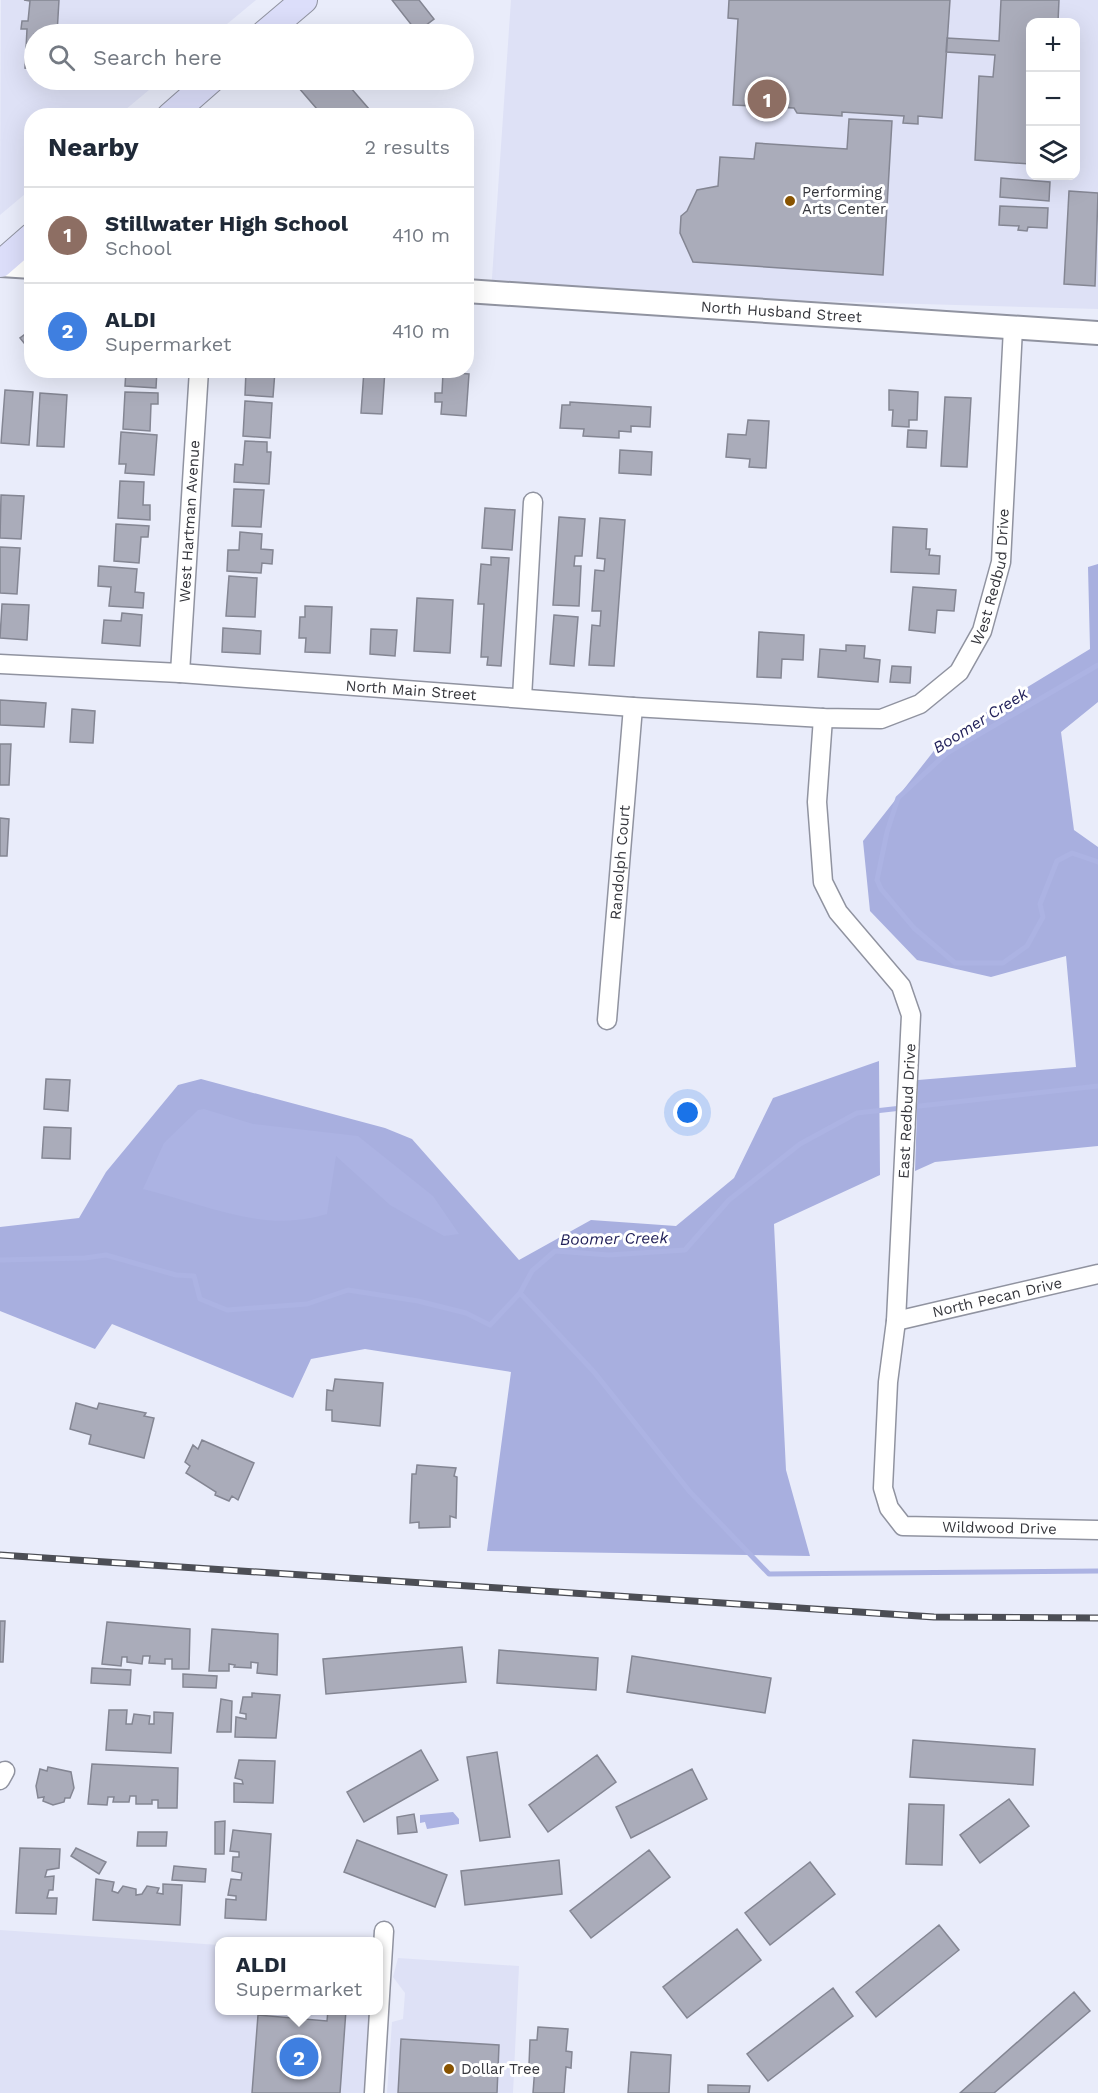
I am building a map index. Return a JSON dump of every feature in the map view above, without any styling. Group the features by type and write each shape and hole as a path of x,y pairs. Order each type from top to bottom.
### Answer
{"main road":[{"path":"276,24 304,0"},
{"path":"179,108 200,90"},
{"path":"0,264 24,243"}],"street":[{"path":"0,264 24,266"},
{"name":"North Husband Street","path":"474,292 1098,333"},
{"name":"West Redbud Drive","path":"823,718 881,719 920,704 959,672 982,631 1001,562 1013,327"},
{"name":"West Hartman Avenue","path":"180,673 198,378"},
{"path":"522,698 533,502"},
{"name":"North Main Street","path":"0,664 180,673 633,707 823,718"},
{"name":"Randolph Court","path":"608,1020 633,707"},
{"name":"East Redbud Drive","path":"823,718 816,802 823,882 838,912 901,986 911,1015 896,1321 888,1382 883,1488 889,1508 903,1526"},
{"name":"North Pecan Drive","path":"896,1321 1098,1274"},
{"name":"Wildwood Drive","path":"903,1526 1098,1530"},
{"path":"383,1947 384,1931"},
{"path":"374,2093 379,2015"}],"shaded area":[{"path":"1,0 256,0 227,24 24,24 24,90 149,90 127,108 24,108 24,195 0,215"},
{"path":"511,0 1098,0 1098,309 491,292"},
{"path":"1098,564 1098,702 1061,732 1074,830 1098,847 1098,1146 935,1162 915,1171 918,1080 1076,1067 1066,956 991,977 917,960 870,911 863,841 944,738 1090,649 1088,567"},
{"path":"879,1061 880,1175 774,1224 786,1470 810,1556 487,1551 511,1372 365,1349 311,1359 293,1398 112,1324 95,1349 0,1311 0,1227 79,1218 106,1172 178,1085 201,1079 385,1128 412,1139 519,1260 591,1220 676,1226 734,1178 773,1098"},
{"path":"204,1109 253,1124 358,1136 433,1196 459,1234 444,1236 390,1205 336,1156 327,1214 304,1219 280,1221 234,1215 143,1189 164,1143 198,1110"},
{"path":"453,1812 459,1819 459,1824 427,1829 425,1822 420,1823 420,1815"},
{"path":"0,1930 215,1945 215,2015 370,2015 365,2093 0,2093"},
{"path":"398,1958 519,1966 513,2093 387,2093 392,2022 403,2019 405,1993 393,1977"}],"building":[{"path":"24,0 59,0 58,24 24,24 24,29 21,29 22,21 28,21 30,1"},
{"path":"392,0 419,0 434,19 427,24 411,24"},
{"path":"729,0 950,0 942,118 918,116 918,124 903,123 904,116 842,112 842,116 797,113 794,108 733,105 738,19 728,18"},
{"path":"1001,0 1059,0 1058,18 1026,18 1026,164 975,160 979,76 993,77 995,55 946,52 947,38 999,41"},
{"path":"301,90 353,90 368,108 316,108"},
{"name":"Performing Arts Center","path":"849,119 892,121 883,275 693,262 680,233 681,216 687,211 697,190 718,186 720,157 754,159 756,143 847,149"},
{"path":"1001,178 1050,182 1049,201 1000,197"},
{"path":"1069,191 1098,193 1095,286 1064,284"},
{"path":"1000,206 1048,208 1047,228 1028,227 1027,231 1018,230 1019,226 999,225"},
{"path":"126,378 157,378 156,388 125,386"},
{"path":"246,378 274,378 273,397 245,395"},
{"path":"363,378 384,378 382,414 361,413"},
{"path":"443,378 469,378 466,416 441,414 442,402 435,402 435,393 442,393"},
{"path":"5,390 33,392 29,445 1,443"},
{"path":"889,390 918,392 917,420 909,420 909,427 892,426 893,410 889,410"},
{"path":"125,392 158,393 158,404 151,404 150,431 123,429"},
{"path":"40,393 67,395 64,447 37,446"},
{"path":"945,397 971,398 967,467 941,466"},
{"path":"245,401 272,403 270,438 243,436"},
{"path":"570,402 651,407 650,427 631,426 631,432 619,431 619,438 583,436 584,429 560,428 562,405 570,405"},
{"path":"748,420 769,421 766,468 749,467 750,459 726,457 728,434 746,435"},
{"path":"908,430 927,431 926,448 907,447"},
{"path":"121,432 157,435 154,475 125,473 126,464 119,464"},
{"path":"245,441 267,442 267,452 271,452 269,484 234,482 235,464 243,465"},
{"path":"620,450 652,452 651,475 619,473"},
{"path":"120,481 144,482 143,505 150,505 150,520 118,518"},
{"path":"234,489 264,490 261,527 232,526"},
{"path":"1,495 24,496 21,539 0,538"},
{"path":"485,508 515,510 512,550 482,548"},
{"path":"559,517 585,519 582,556 575,556 574,566 581,566 579,606 553,605"},
{"path":"600,518 625,520 614,666 589,665 592,625 600,626 601,611 592,611 595,570 604,571 605,559 597,558"},
{"path":"116,524 149,526 148,537 141,537 139,563 114,561"},
{"path":"893,527 927,529 926,549 930,549 929,555 940,556 939,574 891,572"},
{"path":"240,532 262,534 261,549 273,550 272,564 262,563 261,573 227,571 228,550 239,550"},
{"path":"0,547 20,548 17,594 0,593"},
{"path":"491,557 509,558 501,666 487,665 488,657 481,657 484,604 478,604 481,564 491,565"},
{"path":"99,566 137,569 135,592 144,593 143,608 109,606 111,587 98,586"},
{"path":"229,576 257,578 255,617 226,616"},
{"path":"913,587 956,590 954,611 937,610 935,633 909,630"},
{"path":"417,598 453,600 450,653 414,651"},
{"path":"2,604 29,605 27,640 0,638"},
{"path":"305,606 332,607 330,653 305,652 306,638 299,638 300,617 305,617"},
{"path":"122,613 142,615 140,646 102,643 104,620 121,621"},
{"path":"554,615 578,617 574,666 550,664"},
{"path":"223,628 261,631 260,654 222,652"},
{"path":"371,629 397,630 395,656 370,654"},
{"path":"759,632 804,635 803,660 782,659 781,678 757,677"},
{"path":"846,645 865,646 864,658 880,660 878,682 818,677 820,649 846,651"},
{"path":"892,666 911,667 910,683 890,682"},
{"path":"0,700 46,703 44,727 0,725"},
{"path":"72,709 95,711 93,743 70,742"},
{"path":"0,744 11,744 9,785 0,785"},
{"path":"0,818 9,819 7,856 0,856"},
{"path":"46,1079 70,1080 68,1111 44,1109"},
{"path":"44,1127 71,1128 70,1159 42,1158"},
{"path":"335,1379 383,1383 380,1426 332,1421 332,1410 326,1410 327,1390 333,1391"},
{"path":"76,1403 97,1409 99,1403 146,1413 144,1416 154,1418 144,1458 89,1444 91,1435 70,1429"},
{"path":"202,1440 254,1463 238,1500 232,1496 229,1501 215,1495 216,1492 186,1473 190,1466 185,1462 193,1445 198,1449"},
{"path":"417,1465 456,1468 454,1476 457,1477 456,1518 450,1516 450,1527 419,1528 419,1522 410,1523 412,1474 416,1474"},
{"path":"0,1621 5,1621 3,1662 0,1662"},
{"path":"107,1622 190,1629 189,1669 172,1669 172,1659 165,1659 165,1664 149,1663 150,1656 143,1656 142,1664 127,1662 127,1657 122,1657 121,1666 102,1664"},
{"path":"212,1629 278,1634 277,1675 257,1673 258,1663 251,1662 251,1668 234,1667 235,1665 229,1664 229,1671 209,1671"},
{"path":"462,1647 466,1682 326,1694 323,1659"},
{"path":"499,1650 598,1658 596,1690 497,1683"},
{"path":"632,1656 771,1678 765,1713 627,1692"},
{"path":"92,1668 131,1670 130,1685 91,1683"},
{"path":"183,1674 217,1676 216,1688 183,1687"},
{"path":"252,1693 280,1695 276,1738 235,1737 236,1717 246,1719 246,1714 240,1713 243,1697 252,1697"},
{"path":"221,1699 232,1701 231,1732 217,1732"},
{"path":"109,1710 127,1710 126,1724 132,1724 134,1714 150,1716 149,1724 154,1724 154,1712 173,1713 171,1753 106,1750"},
{"path":"913,1740 1035,1749 1033,1785 910,1777"},
{"path":"421,1750 438,1780 364,1822 347,1792"},
{"path":"497,1752 510,1837 480,1841 467,1757"},
{"path":"597,1755 616,1782 548,1832 529,1805"},
{"path":"239,1760 275,1761 273,1803 234,1802 234,1783 243,1784 242,1780 235,1778"},
{"path":"92,1764 178,1768 177,1808 158,1808 158,1800 152,1800 152,1804 136,1804 136,1796 130,1796 129,1802 113,1802 114,1797 108,1797 107,1805 88,1804"},
{"path":"48,1767 71,1772 74,1788 70,1798 65,1798 64,1802 53,1805 43,1801 44,1797 38,1798 36,1786 40,1769 47,1771"},
{"path":"692,1769 707,1799 631,1838 616,1807"},
{"path":"1009,1799 1029,1826 980,1863 960,1835"},
{"path":"909,1804 944,1805 942,1865 906,1864"},
{"path":"414,1814 417,1832 398,1834 397,1817"},
{"path":"225,1821 224,1854 215,1854 215,1822"},
{"path":"233,1830 271,1834 266,1920 225,1918 226,1899 236,1900 236,1896 228,1895 231,1879 241,1880 242,1873 232,1871 233,1857 239,1857 239,1852 230,1851"},
{"path":"138,1832 167,1832 166,1846 137,1846"},
{"path":"357,1840 447,1875 435,1907 344,1872"},
{"path":"20,1848 60,1849 59,1868 47,1870 45,1877 54,1876 53,1890 49,1890 47,1898 57,1898 56,1914 16,1913"},
{"path":"76,1848 106,1862 99,1874 71,1856"},
{"path":"649,1850 670,1877 591,1938 570,1911"},
{"path":"559,1860 562,1894 465,1905 461,1871"},
{"path":"810,1862 835,1894 770,1945 745,1913"},
{"path":"174,1866 206,1869 205,1882 172,1880"},
{"path":"96,1879 114,1882 112,1891 118,1893 123,1886 136,1889 136,1895 142,1894 147,1886 159,1888 157,1893 163,1894 163,1884 182,1885 180,1925 93,1920"},
{"path":"939,1925 959,1950 876,2017 856,1992"},
{"path":"737,1929 761,1960 687,2018 663,1987"},
{"path":"833,1988 853,2016 768,2081 747,2054"},
{"path":"1074,1992 1090,2011 994,2093 960,2093"},
{"path":"258,2015 327,2021 328,2015 346,2015 340,2093 252,2093"},
{"path":"538,2027 568,2029 566,2051 572,2052 571,2068 566,2067 564,2093 533,2093 535,2066 529,2065 530,2040 537,2040"},
{"name":"Dollar Tree","path":"401,2039 499,2045 497,2093 398,2093"},
{"path":"631,2052 671,2055 669,2093 628,2093"},
{"path":"708,2085 750,2086 749,2093 708,2093"}],"waterway":[{"name":"Boomer Creek","path":"1098,665 947,753 898,798 887,832 877,880 881,889 914,928 955,963 1003,963 1027,946 1043,917 1040,904 1057,861 1072,853 1098,862"},
{"name":"Boomer Creek","path":"0,1260 85,1258 106,1255 176,1275 194,1276 200,1299 227,1310 307,1304 348,1290 418,1301 466,1313 490,1325 520,1293 532,1271 555,1251 609,1255 685,1250 729,1200 800,1144 857,1113 1098,1086"},
{"path":"520,1293 594,1372 690,1492 769,1574 1098,1571"}],"railway":[{"path":"0,1555 934,1617 1098,1618"}],"place":[{"name":"Stillwater High School","path":"767,99"},
{"name":"Performing Arts Center","path":"790,201"},
{"name":"ALDI","path":"299,2057"},
{"name":"Dollar Tree","path":"449,2069"}]}
